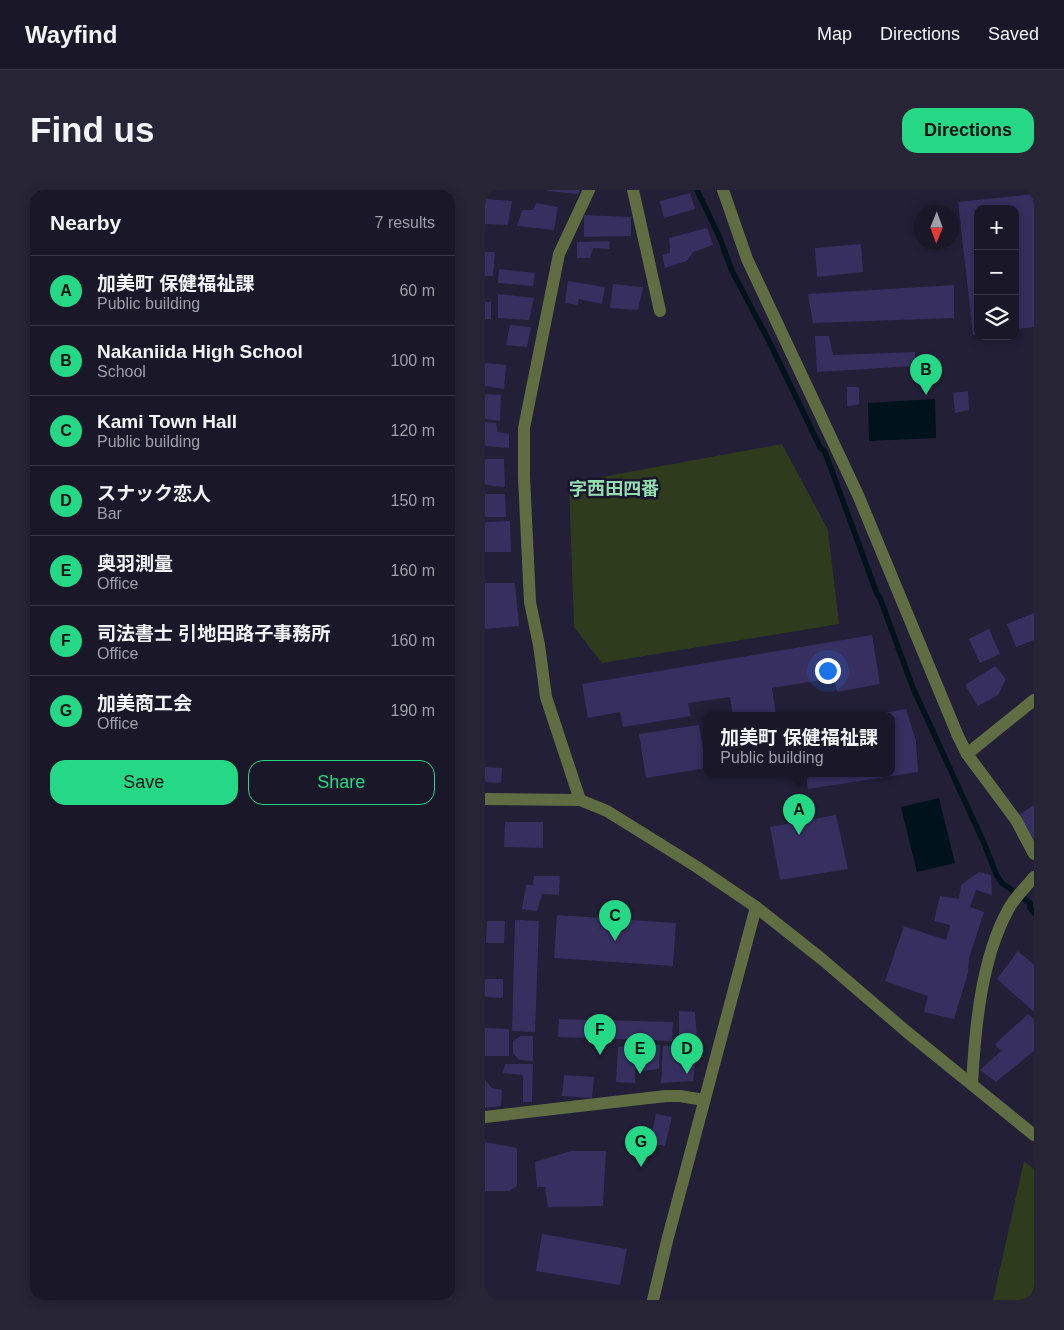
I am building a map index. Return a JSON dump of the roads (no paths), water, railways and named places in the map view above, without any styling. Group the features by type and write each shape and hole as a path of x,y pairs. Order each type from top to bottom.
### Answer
{"street":[{"path":"580,800 546,698 539,645 530,602 524,485 524,428 559,254 589,190"},
{"path":"633,190 660,311"},
{"path":"723,190 747,259 859,495 967,754 1016,820 1034,854"},
{"path":"967,754 1034,700"},
{"path":"485,799 580,800 607,811 697,867 756,907 1034,1134"},
{"path":"972,1084 974,1045 991,950 1000,925 1011,905 1031,881"},
{"path":"653,1300 756,907"},
{"path":"485,1117 666,1096 704,1100"}],"water":[{"path":"935,399 936,438 869,441 868,403"},
{"path":"939,798 955,863 917,872 901,807"}],"waterway":[{"path":"697,190 719,236 732,271 769,341 820,447 825,452 913,688 984,843 997,876 1002,883 1030,903 1030,908 1034,913"}],"place":[{"name":"Nakaniida High School","path":"926,395"},
{"name":"加美町 保健福祉課","path":"799,835"},
{"name":"Kami Town Hall","path":"615,941"},
{"name":"司法書士 引地田路子事務所","path":"600,1055"},
{"name":"奥羽測量","path":"640,1074"},
{"name":"スナック恋人","path":"687,1074"},
{"name":"加美商工会","path":"641,1167"}],"district":[{"name":"字西田四番","path":"614,489"}]}
